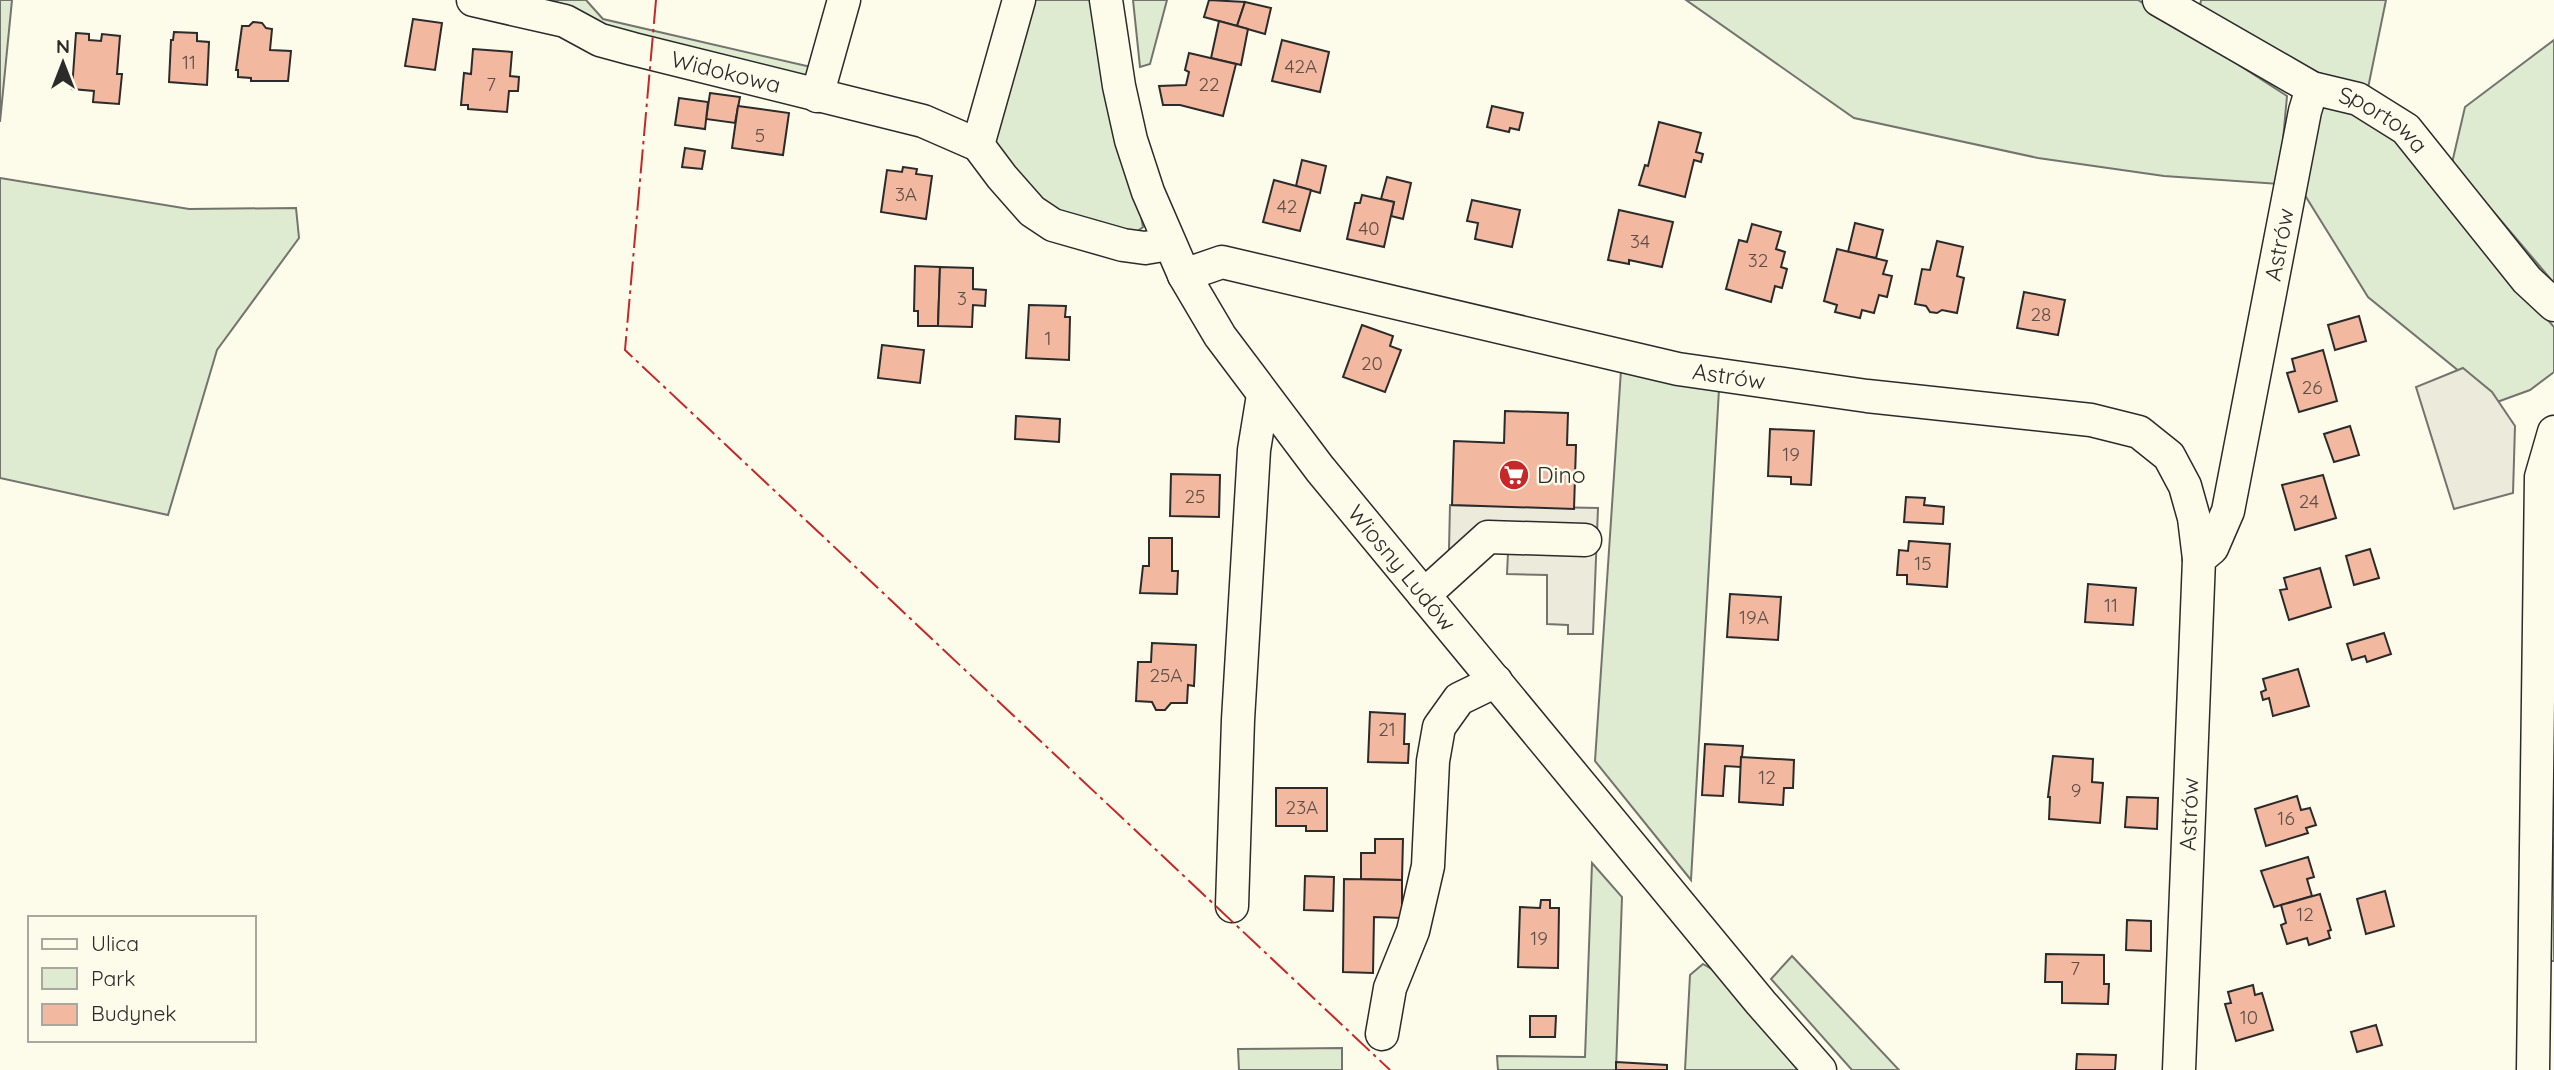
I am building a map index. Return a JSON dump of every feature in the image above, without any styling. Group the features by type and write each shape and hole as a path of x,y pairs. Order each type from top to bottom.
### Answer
{"street":[{"name":"Widokowa","path":"473,0 565,22 600,40 923,121 978,145 1032,211 1053,225 1123,245 1145,248 1168,244"},
{"path":"817,96 844,0"},
{"path":"978,145 1019,0"},
{"name":"Wiosny Ludów","path":"1106,0 1130,140 1168,244 1220,336 1320,469 1761,1003 1820,1070"},
{"name":"Sportowa","path":"2159,0 2312,88 2358,99 2406,129 2527,280 2554,305"},
{"name":"Astrów","path":"2199,559 2212,548 2228,511 2305,111 2312,88"},
{"name":"Astrów","path":"1184,275 1222,262 1678,369 1867,396 2091,420 2139,432 2169,456 2185,486 2194,518 2199,559 2179,1070"},
{"path":"1232,905 1238,720 1254,450 1263,394"},
{"path":"2533,1070 2541,477 2554,432"},
{"path":"1424,595 1488,537 1586,540"},
{"path":"1382,1034 1390,988 1413,931 1428,866 1433,761 1439,727 1459,699 1496,681"}],"green space":[{"path":"0,0 12,0 0,122"},
{"path":"550,0 586,0 603,19 811,67 806,83 609,33 562,4"},
{"path":"1029,0 1090,0 1110,119 1140,210 1143,227 1135,233 1036,205 988,143"},
{"path":"1133,0 1167,0 1150,64 1140,67"},
{"path":"1686,0 2138,0 2287,96 2279,184 2164,176 2038,158 1854,118"},
{"path":"2201,0 2386,0 2368,88 2310,75 2198,18"},
{"path":"2554,40 2554,283 2452,163 2465,107"},
{"path":"2337,103 2399,139 2505,271 2554,327 2554,372 2530,390 2497,402 2368,297 2298,184 2321,109"},
{"path":"0,178 189,209 296,208 299,238 217,350 168,515 0,478"},
{"path":"1621,370 1719,389 1691,880 1595,761"},
{"path":"2554,500 2554,961 2546,961"},
{"path":"1592,863 1622,897 1616,1070 1498,1070 1497,1056 1585,1057"},
{"path":"1792,956 1899,1070 1852,1070 1771,979"},
{"path":"1703,964 1725,977 1798,1070 1685,1070 1690,975"},
{"path":"1342,1048 1342,1070 1239,1070 1238,1049"}],"shaded area":[{"path":"2463,368 2492,392 2515,426 2513,493 2454,509 2416,387"},
{"path":"1450,505 1598,508 1593,634 1568,634 1568,625 1547,624 1547,575 1507,574 1508,553 1493,553 1469,572 1449,549"}],"building":[{"path":"1209,0 1245,2 1237,26 1204,17"},
{"path":"1245,2 1271,8 1265,34 1237,26"},
{"path":"413,19 442,23 435,70 405,66"},
{"path":"1219,21 1248,29 1241,65 1211,58"},
{"path":"253,22 262,23 266,28 272,29 270,50 291,51 288,81 251,81 251,78 238,77 236,70 242,26 249,26"},
{"path":"174,32 197,33 197,41 209,42 207,85 169,82 171,40"},
{"path":"76,33 89,34 89,40 101,41 102,34 120,36 117,74 122,74 119,104 93,102 94,91 72,89"},
{"path":"1282,40 1329,52 1320,92 1272,81"},
{"path":"473,49 512,52 510,76 519,77 518,91 509,91 507,112 468,109 468,105 461,105 464,73 471,74"},
{"path":"1189,53 1236,64 1223,116 1180,105 1163,105 1159,86 1186,85 1189,72 1185,70"},
{"path":"710,93 740,97 735,123 706,119"},
{"path":"679,98 708,102 705,129 675,125"},
{"path":"738,106 789,113 783,155 732,148"},
{"path":"1492,106 1523,113 1519,130 1510,128 1509,132 1487,127"},
{"path":"1659,122 1701,133 1696,152 1703,154 1701,162 1694,160 1685,197 1639,185 1645,165 1648,166"},
{"path":"685,148 705,151 702,169 682,167"},
{"path":"1302,160 1326,166 1320,193 1296,186"},
{"path":"903,167 917,169 916,174 932,176 926,219 881,212 887,170 902,172"},
{"path":"1387,177 1411,183 1403,219 1391,216 1394,202 1381,199"},
{"path":"1274,180 1311,190 1300,231 1263,222"},
{"path":"1362,195 1394,202 1384,247 1347,239 1355,203 1360,203"},
{"path":"1472,200 1520,210 1512,247 1475,239 1478,223 1467,221"},
{"path":"1619,210 1673,222 1662,267 1629,260 1629,264 1608,260"},
{"path":"1855,223 1883,230 1876,258 1848,252"},
{"path":"1752,224 1781,232 1776,249 1785,252 1781,267 1787,269 1782,288 1775,286 1771,302 1726,289 1739,240 1747,242"},
{"path":"1937,241 1963,247 1957,276 1964,278 1957,313 1942,310 1937,313 1930,312 1926,306 1915,304 1922,269 1930,270"},
{"path":"1837,249 1887,261 1883,274 1892,276 1887,297 1879,295 1874,313 1862,310 1860,318 1835,312 1837,305 1824,301"},
{"path":"915,266 940,267 938,326 918,326 918,311 914,311"},
{"path":"940,267 973,268 973,289 986,290 985,306 973,305 972,327 938,326"},
{"path":"2024,292 2065,300 2058,335 2017,328"},
{"path":"1029,305 1066,306 1065,317 1070,317 1069,360 1026,358"},
{"path":"2359,316 2366,341 2335,350 2328,325"},
{"path":"1362,325 1393,336 1390,346 1401,350 1385,392 1343,377"},
{"path":"882,345 924,350 920,383 878,378"},
{"path":"2323,350 2337,401 2299,412 2287,373 2295,371 2292,359"},
{"name":"Dino","path":"1505,411 1568,413 1567,445 1576,445 1574,509 1452,505 1454,441 1504,443"},
{"path":"1016,416 1060,419 1059,442 1015,439"},
{"path":"2350,426 2359,455 2334,462 2324,434"},
{"path":"1770,429 1814,431 1811,485 1791,484 1791,477 1768,476"},
{"path":"1171,474 1220,475 1219,517 1170,516"},
{"path":"2323,475 2336,518 2295,530 2282,485"},
{"path":"1906,497 1925,498 1924,505 1944,507 1943,524 1904,522"},
{"path":"1149,538 1172,538 1172,571 1178,571 1177,594 1140,593 1143,566 1149,566"},
{"path":"1909,541 1950,544 1947,587 1907,584 1907,575 1897,575 1899,550 1908,551"},
{"path":"2370,549 2379,578 2354,585 2346,556"},
{"path":"2320,568 2331,607 2289,620 2280,590 2287,589 2284,578"},
{"path":"2088,584 2136,588 2133,625 2085,622"},
{"path":"1730,594 1781,597 1778,640 1727,637"},
{"path":"2384,633 2391,654 2367,662 2365,656 2352,660 2347,644"},
{"path":"1152,643 1196,645 1194,686 1188,685 1187,703 1171,703 1165,710 1156,710 1152,702 1136,701 1138,662 1151,662"},
{"path":"2298,669 2309,706 2273,716 2269,698 2263,700 2261,692 2266,690 2263,679"},
{"path":"1370,712 1405,714 1404,744 1409,744 1408,763 1368,762"},
{"path":"1705,744 1743,746 1741,767 1725,766 1723,796 1702,795"},
{"path":"2053,756 2093,759 2092,782 2103,783 2100,823 2049,819 2048,797"},
{"path":"1741,757 1794,760 1793,788 1784,788 1783,805 1739,802"},
{"path":"1276,788 1327,788 1327,831 1306,831 1306,826 1276,826"},
{"path":"2297,796 2301,810 2310,808 2316,825 2306,828 2308,833 2266,846 2255,809"},
{"path":"2127,797 2158,798 2157,829 2125,827"},
{"path":"1375,839 1403,839 1402,880 1361,879 1361,853 1375,853"},
{"path":"2308,857 2314,877 2307,879 2312,896 2274,907 2261,871"},
{"path":"1305,876 1334,877 1333,911 1304,910"},
{"path":"1344,879 1402,880 1402,918 1374,917 1373,973 1343,972"},
{"path":"2385,891 2394,926 2366,934 2357,899"},
{"path":"2320,894 2331,930 2328,931 2330,938 2309,945 2307,938 2287,944 2281,925 2286,923 2281,905"},
{"path":"1541,900 1550,900 1550,908 1559,908 1558,968 1518,967 1520,907 1540,908"},
{"path":"2127,920 2151,921 2151,951 2126,950"},
{"path":"2046,954 2104,955 2104,984 2109,984 2108,1004 2062,1003 2062,982 2045,982"},
{"path":"2253,985 2255,995 2262,993 2273,1030 2236,1041 2225,1004 2231,1003 2228,992"},
{"path":"1530,1016 1556,1016 1555,1037 1530,1037"},
{"path":"2376,1025 2382,1045 2357,1052 2351,1032"},
{"path":"2077,1054 2116,1055 2115,1070 2076,1070"},
{"path":"1616,1062 1667,1065 1667,1070 1616,1070"}],"power":[{"path":"656,0 625,350 1390,1070"}],"place":[{"name":"Dino","path":"1514,475"}]}
